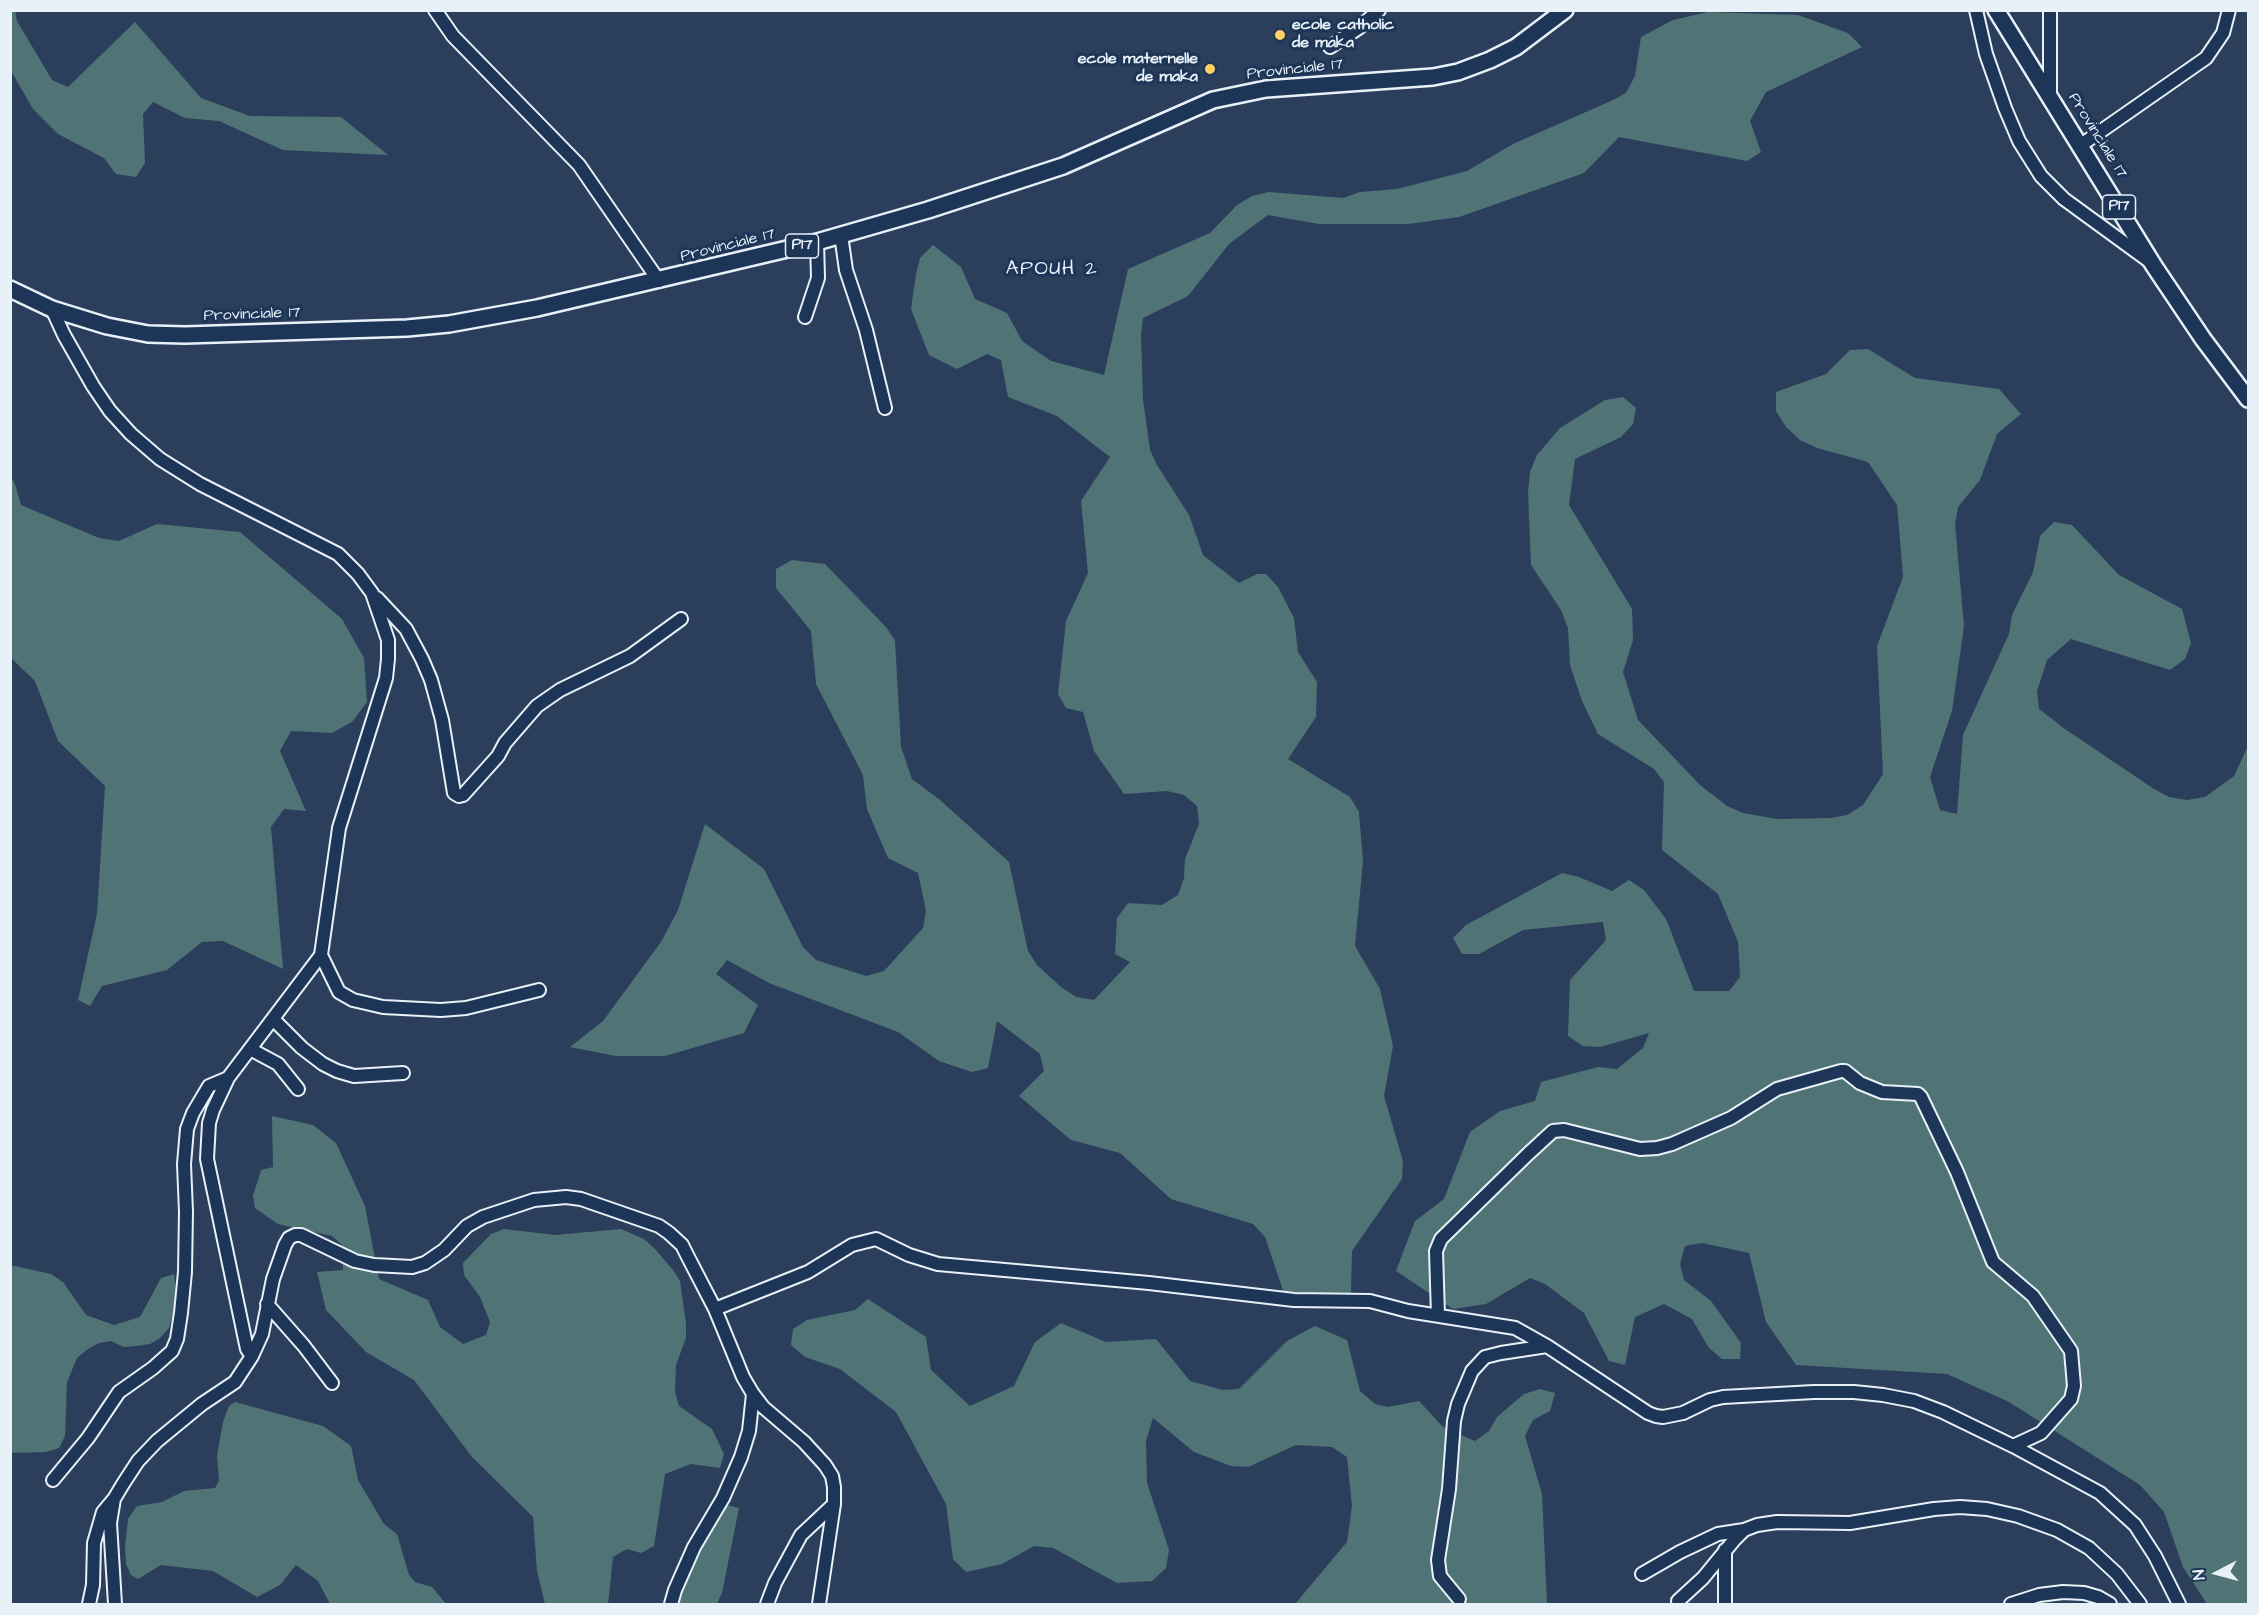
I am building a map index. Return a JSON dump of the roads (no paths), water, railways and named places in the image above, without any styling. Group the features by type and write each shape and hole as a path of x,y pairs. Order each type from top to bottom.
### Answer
{"main road":[{"name":"Provinciale 17","path":"10,289 52,309 107,326 148,334 215,335 296,331 364,331 460,322 537,308 659,281 817,242 961,200 1109,148 1213,100 1266,89 1433,77 1458,72 1490,60 1516,46 1565,10"},
{"name":"Provinciale 17","path":"1996,10 2154,266 2203,339 2248,399"}],"street":[{"path":"435,10 453,36 579,165 659,281"},
{"path":"1330,47 1360,27 1379,10"},
{"path":"1976,10 1986,54 2005,108 2019,141 2041,176 2064,199 2154,266"},
{"path":"2050,10 2050,96"},
{"path":"2081,145 2206,58 2223,33 2229,10"},
{"path":"840,235 846,270 866,330 885,408"},
{"path":"805,317 818,278 817,242"},
{"path":"52,309 64,335 97,392 110,411 145,447 181,473 228,500 338,554 406,630 422,659 437,698 453,793 459,796 463,795 498,756 505,743 537,706 560,690 630,656 681,619"},
{"path":"252,1356 245,1342 239,1303 207,1159 209,1123 228,1078 321,955 339,828 386,678 388,640 372,593"},
{"path":"321,955 339,992 353,1000 383,1007 441,1010 466,1008 538,990"},
{"path":"273,1019 302,1048 323,1064 337,1071 354,1076 403,1073"},
{"path":"250,1049 278,1064 298,1089"},
{"path":"1438,1315 1436,1251 1441,1239 1553,1131 1564,1130 1640,1149 1663,1147 1731,1118 1777,1089 1845,1071 1860,1083 1882,1092 1918,1094 1921,1097 1957,1172 1993,1263 2033,1296 2072,1351 2074,1386 2072,1399 2041,1433 2013,1446"},
{"path":"53,1480 88,1438 119,1392 153,1368 172,1351 177,1339 185,1272 184,1164 187,1129 193,1113 209,1086 228,1078"},
{"path":"89,1605 93,1585 94,1543 103,1512 138,1461 157,1441 184,1418 235,1382 252,1356 262,1334 273,1279 289,1238 301,1235 355,1261 375,1265 412,1267 426,1263 444,1250 467,1226 483,1217 534,1200 566,1197 581,1199 627,1214 669,1233 682,1245 715,1309 743,1377 753,1394 763,1407 804,1442 832,1476 834,1503 819,1605"},
{"path":"715,1309 808,1272 852,1245 876,1239 909,1255 938,1264 1138,1282 1294,1300 1370,1301 1408,1311 1515,1328 1656,1416 1673,1416 1710,1400 1723,1397 1814,1392 1883,1395 1925,1404 2013,1446 2100,1493 2135,1525 2155,1556 2179,1605"},
{"path":"267,1304 304,1346 332,1383"},
{"path":"1459,1599 1440,1575 1438,1560 1449,1490 1454,1421 1458,1404 1472,1371 1485,1357 1547,1346"},
{"path":"671,1605 675,1590 694,1547 723,1498 741,1457 749,1431 753,1394"},
{"path":"114,1499 110,1535 115,1605"},
{"path":"767,1605 780,1573 801,1535 834,1503"},
{"path":"1642,1574 1718,1534 1744,1530 1757,1525 1778,1522 1850,1523 1945,1507 1987,1509 2018,1516 2057,1530 2089,1548 2117,1574 2140,1605"},
{"path":"1678,1601 1703,1578 1744,1530"},
{"path":"1725,1550 1725,1605"},
{"path":"2011,1605 2039,1595 2063,1592 2084,1593 2098,1597 2110,1605"}],"place":[{"name":"ecole catholic de maka","path":"1280,35"},
{"name":"ecole maternelle de maka","path":"1210,69"}],"district":[{"name":"APOUH 2","path":"1052,270"}]}
